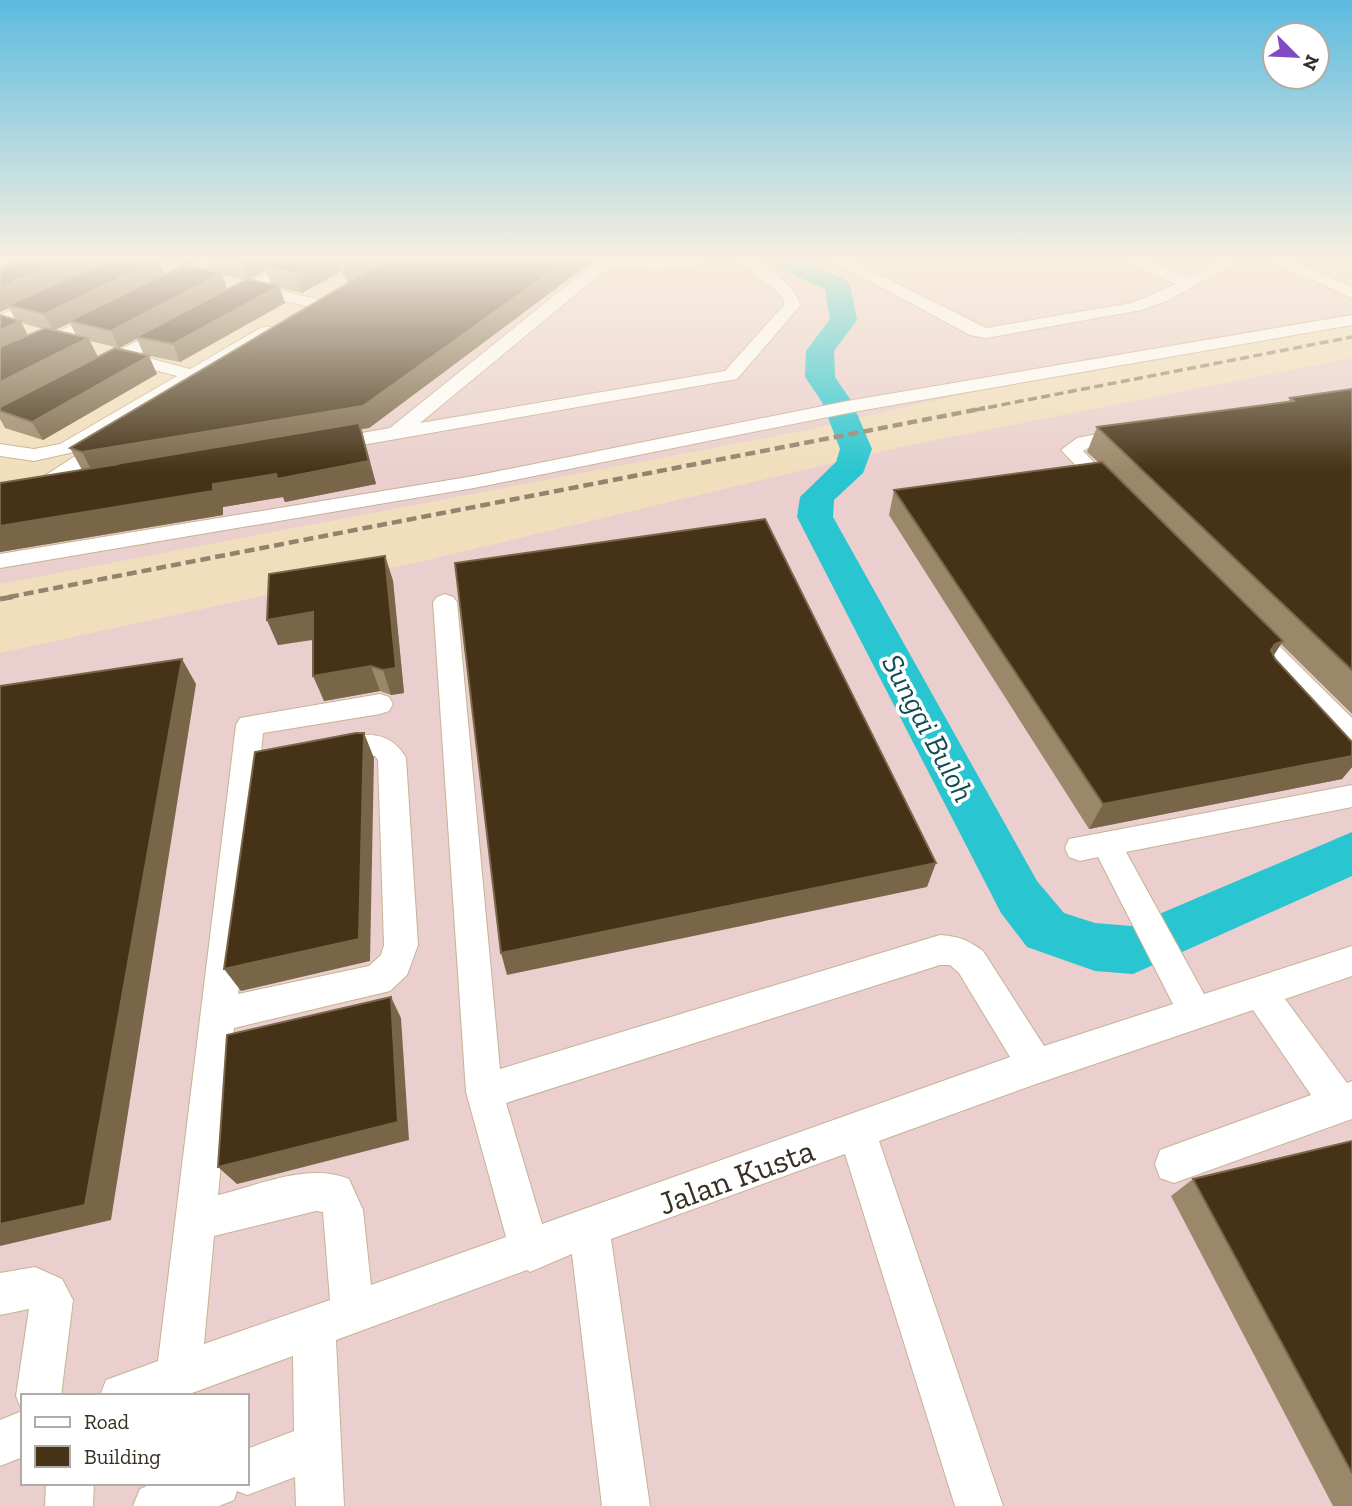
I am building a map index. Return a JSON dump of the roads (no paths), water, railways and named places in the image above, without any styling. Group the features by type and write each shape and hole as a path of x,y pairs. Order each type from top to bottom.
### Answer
{"street":[{"path":"28,331 192,375"},
{"path":"0,367 70,331"},
{"path":"85,376 168,331"},
{"path":"0,450 20,456 43,455 67,448 265,331"},
{"path":"68,490 17,497 267,331"},
{"path":"395,434 520,331"},
{"path":"313,448 731,376 770,331"},
{"path":"977,331 996,331"},
{"path":"1194,331 1212,335 1229,331"},
{"path":"0,561 474,482 853,406 1287,331"},
{"path":"1129,509 1071,450 1084,442 1152,430"},
{"path":"444,602 484,1092 530,1251"},
{"path":"1228,620 1347,746"},
{"path":"179,1373 218,1015 272,763 250,725 380,704"},
{"path":"218,1015 378,980 395,964 401,945 392,758 383,747 366,745 272,763"},
{"path":"1196,1014 1147,919 1093,845 1352,796"},
{"path":"484,1092 940,950 957,951 971,962 1036,1066"},
{"name":"Jalan Kusta","path":"127,1394 179,1373 530,1251 1036,1066 1352,961"},
{"path":"1174,1164 1345,1102 1261,993"},
{"path":"857,1133 979,1506"},
{"path":"195,1221 316,1191 334,1193 343,1210 333,1321 317,1445 320,1506"},
{"path":"589,1229 626,1506"},
{"path":"0,1294 38,1287 47,1292 52,1300 38,1394"},
{"path":"0,1443 21,1435"},
{"path":"248,1472 317,1445"},
{"path":"69,1506 70,1485"},
{"path":"157,1506 212,1485"}],"waterway":[{"name":"Sungai Buloh","path":"835,331 820,351 820,377 837,402 856,449 851,466 817,497 815,517 1019,897 1046,930 1095,947 1133,950 1352,853"}],"railway":[{"path":"975,410 1352,337"},
{"path":"9,597 985,408"},
{"path":"0,599 18,596"}]}
